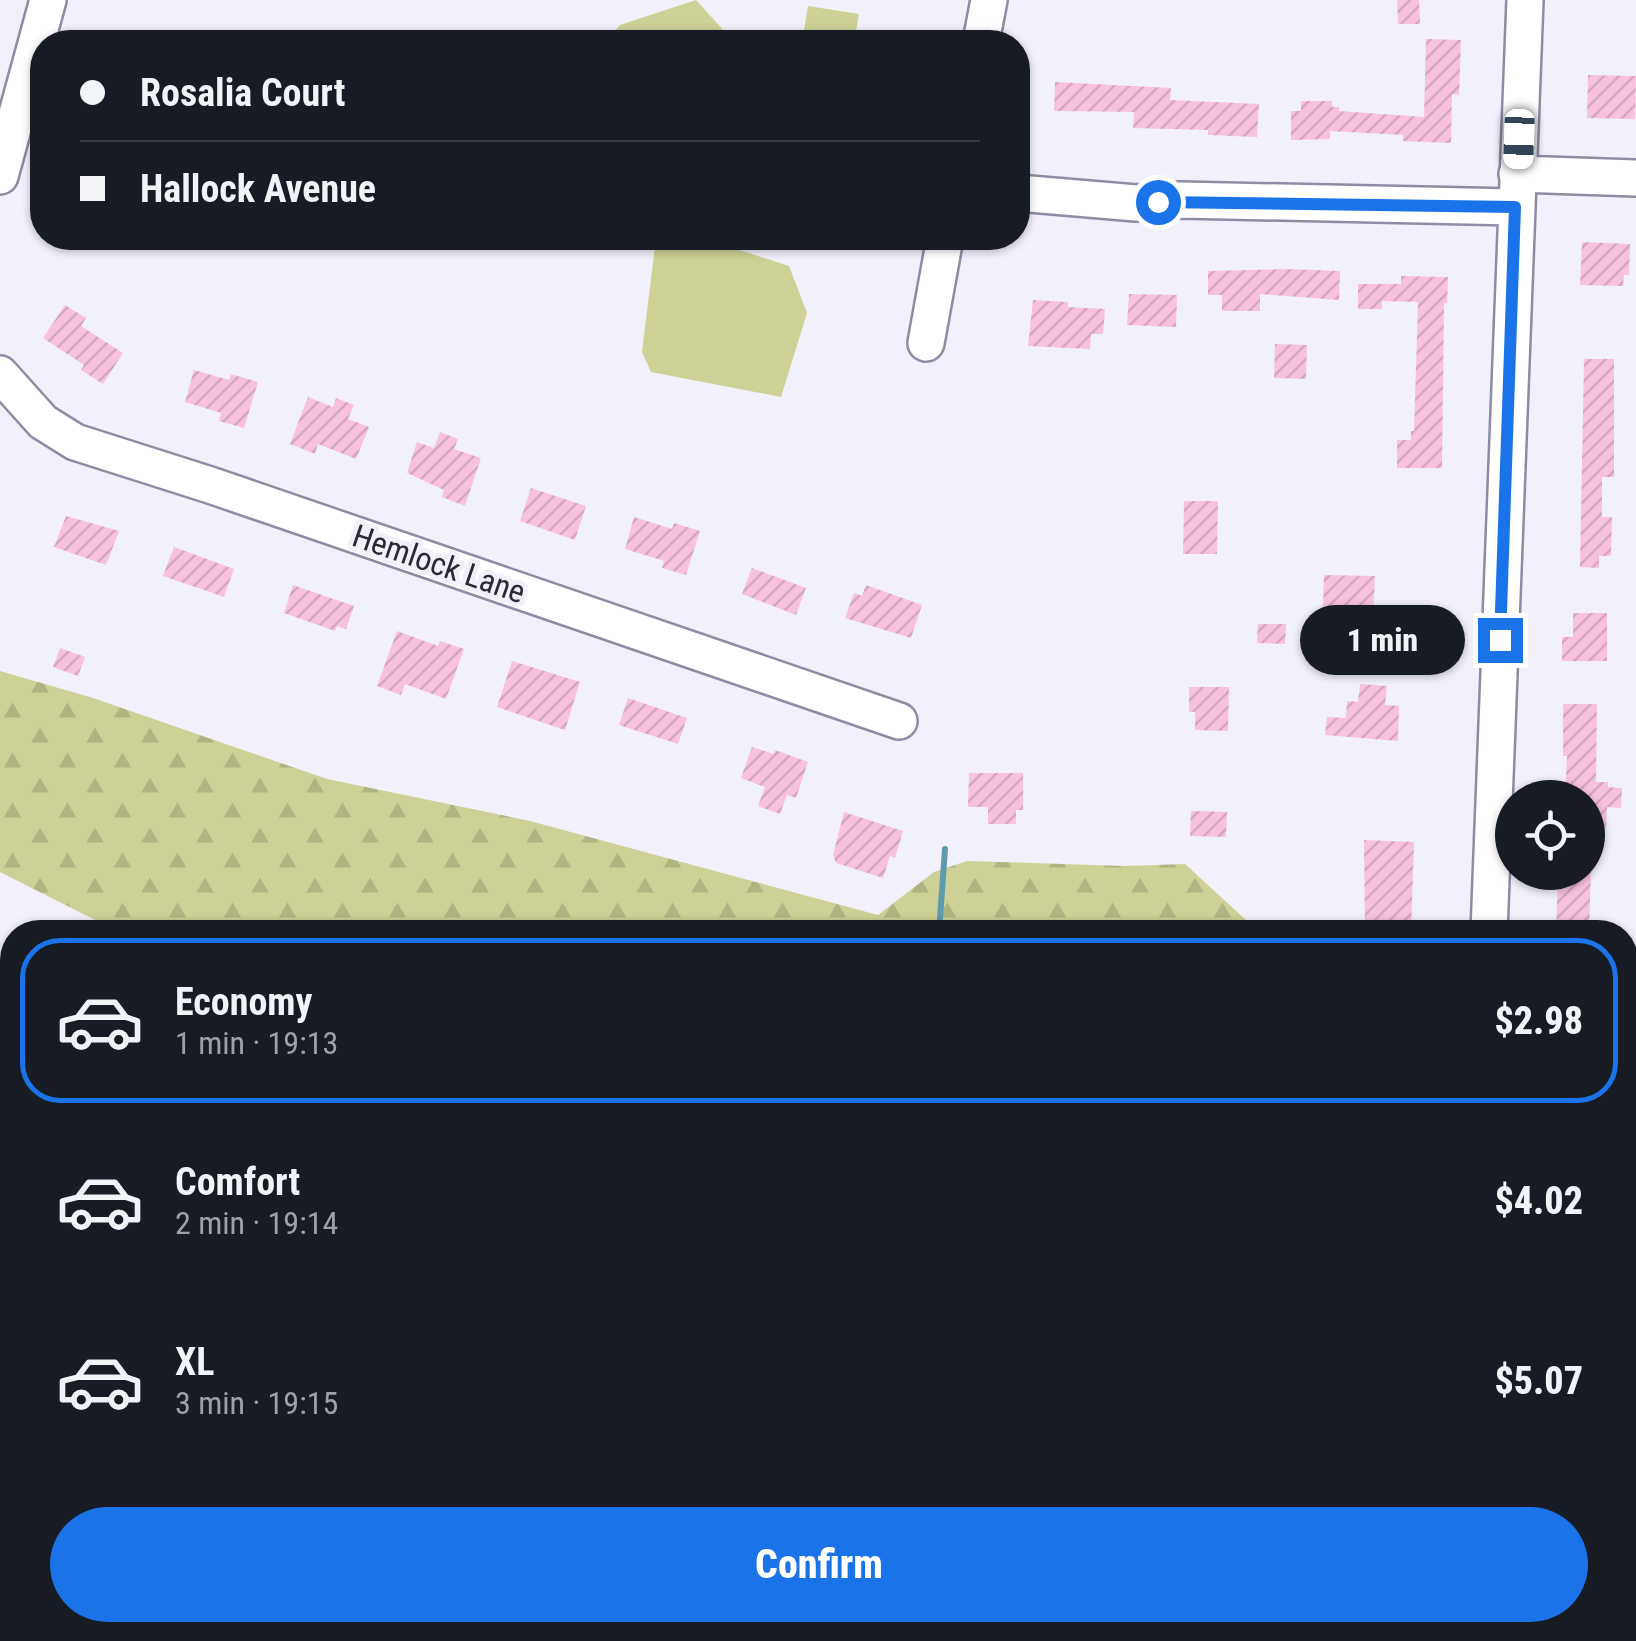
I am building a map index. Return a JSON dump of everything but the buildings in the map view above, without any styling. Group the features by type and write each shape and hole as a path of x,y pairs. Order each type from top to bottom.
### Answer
{"street":[{"path":"40,30 48,0"},
{"path":"983,30 989,0"},
{"path":"1490,920 1525,0"},
{"path":"0,176 30,66"},
{"path":"1030,194 1136,203 1516,190 1636,178"},
{"path":"926,343 944,250"},
{"name":"Hemlock Lane","path":"0,374 44,422 75,442 899,721"}],"green space":[{"path":"696,0 723,30 616,30 620,25"},
{"path":"808,6 859,14 856,30 804,30"},
{"path":"655,250 739,250 789,266 807,313 781,397 651,372 642,352"},
{"path":"0,671 93,698 327,779 530,821 878,915 934,872 967,861 1185,864 1246,920 95,920 0,872"}],"waterway":[{"path":"940,920 945,849"}],"route":[{"path":"1158,202 1515,207 1500,640"}]}
